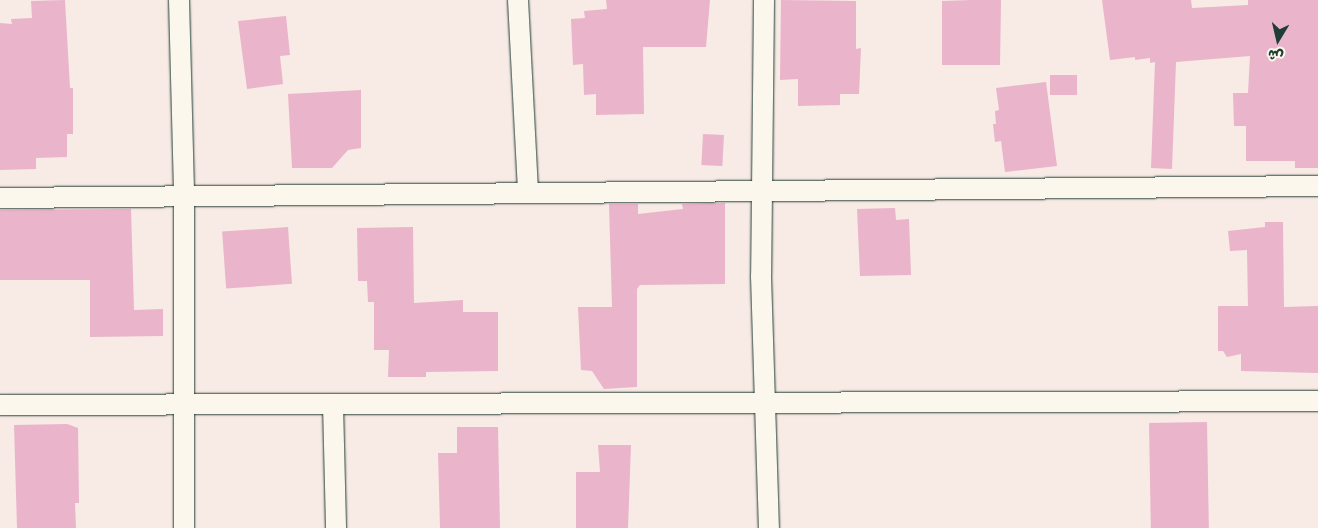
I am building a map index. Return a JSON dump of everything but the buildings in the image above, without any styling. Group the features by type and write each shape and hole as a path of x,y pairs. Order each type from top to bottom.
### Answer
{"street":[{"path":"179,0 184,196 184,528"},
{"path":"518,0 528,193"},
{"path":"764,0 762,191 769,528"},
{"path":"0,198 1318,186"},
{"path":"0,405 1318,401"},
{"path":"333,404 336,528"}]}
